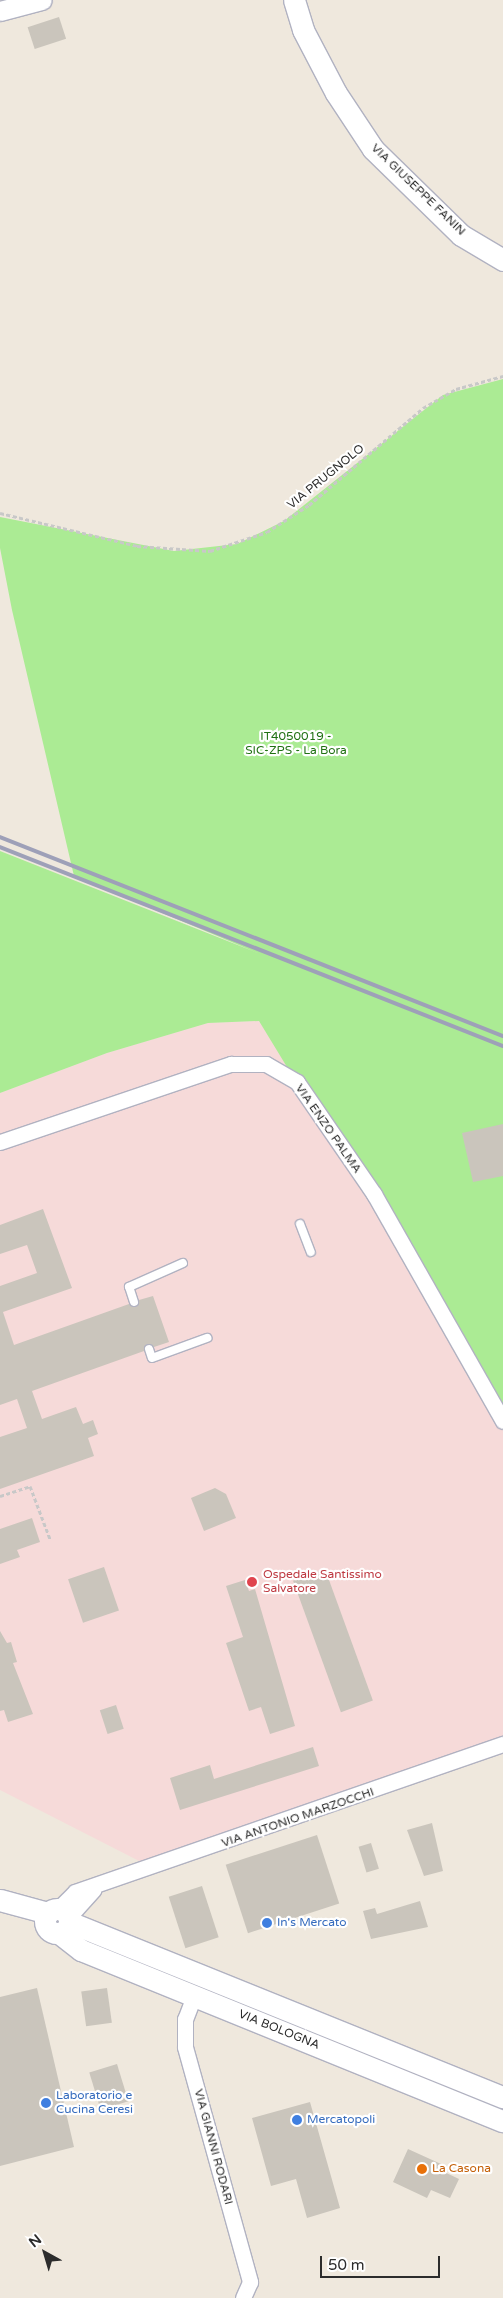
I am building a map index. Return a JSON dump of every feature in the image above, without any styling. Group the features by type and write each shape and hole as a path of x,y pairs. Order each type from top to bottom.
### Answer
{"main road":[{"name":"VIA GIUSEPPE FANIN","path":"294,0 303,30 336,93 373,149 461,235 503,260"},
{"name":"VIA BOLOGNA","path":"0,1900 58,1920 503,2097"},
{"name":"VIA BOLOGNA","path":"0,1916 58,1920 81,1950 503,2121"}],"street":[{"path":"0,11 42,0"},
{"name":"VIA ENZO PALMA","path":"0,1142 231,1064 266,1064 297,1082 374,1194 503,1421"},
{"name":"VIA ANTONIO MARZOCCHI","path":"58,1920 76,1892 93,1890 503,1744"},
{"name":"VIA GIANNI RODARI","path":"194,1996 185,2019 185,2046 250,2282 243,2298"}],"lane":[{"path":"300,1224 311,1252"},
{"path":"134,1302 130,1287 183,1263"},
{"path":"149,1349 152,1358 207,1338"}],"path":[{"name":"VIA PRUGNOLO","path":"0,513 137,546 210,551 267,532 309,505 423,408 456,389 503,376"},
{"path":"0,1496 30,1486 50,1539"}],"shaded area":[{"name":"Ospedale Santissimo Salvatore","path":"259,1021 374,1194 503,1422 503,1742 147,1865 0,1790 0,1093 107,1053 208,1023"}],"green space":[{"name":"IT4050019 - SIC-ZPS - La Bora","path":"503,379 503,1422 259,1021 208,1023 107,1053 0,1093 0,851 258,953 74,876 12,610 0,548 0,517 174,551 237,544 284,521 443,395"}],"building":[{"path":"59,17 66,39 35,49 28,27"},
{"path":"503,1124 503,1176 473,1182 462,1133"},
{"path":"43,1209 72,1288 3,1312 14,1345 129,1304 136,1307 139,1300 153,1296 169,1342 154,1347 147,1344 144,1351 32,1391 42,1419 76,1407 83,1424 93,1420 98,1434 88,1438 94,1456 0,1489 0,1437 27,1428 17,1399 0,1405 0,1286 37,1273 27,1245 0,1254 0,1225"},
{"path":"215,1488 226,1494 236,1518 204,1531 191,1498"},
{"path":"32,1518 40,1542 17,1550 20,1557 0,1564 0,1529"},
{"path":"104,1567 119,1610 83,1623 68,1579"},
{"path":"325,1569 373,1701 341,1712 293,1581"},
{"path":"245,1580 249,1591 255,1589 295,1726 270,1734 261,1707 249,1711 226,1643 243,1637 226,1586"},
{"path":"0,1631 7,1643 11,1642 17,1662 13,1663 33,1714 8,1722 4,1710 0,1711"},
{"path":"116,1705 124,1729 108,1734 100,1710"},
{"path":"313,1747 319,1766 180,1810 170,1778 210,1765 214,1779"},
{"path":"432,1823 443,1871 424,1876 407,1830"},
{"path":"317,1835 339,1903 248,1933 226,1865"},
{"path":"371,1843 379,1869 366,1873 359,1847"},
{"path":"202,1886 219,1937 185,1948 169,1897"},
{"path":"420,1901 428,1927 371,1939 363,1911 375,1908 377,1914"},
{"path":"37,1988 74,2147 0,2166 0,1997"},
{"path":"107,1988 112,2023 86,2026 81,1992"},
{"path":"117,2064 128,2101 101,2110 89,2072"},
{"path":"310,2102 340,2208 307,2218 296,2179 271,2186 252,2118"},
{"path":"408,2149 441,2164 438,2169 459,2179 450,2198 431,2190 427,2198 393,2182"}],"railway":[{"path":"0,837 503,1036"},
{"path":"0,847 503,1046"}],"place":[{"name":"Ospedale Santissimo Salvatore","path":"252,1582"},
{"name":"In's Mercato","path":"267,1923"},
{"name":"Laboratorio e Cucina Ceresi","path":"46,2103"},
{"name":"Mercatopoli","path":"297,2120"},
{"name":"La Casona","path":"422,2169"}]}
